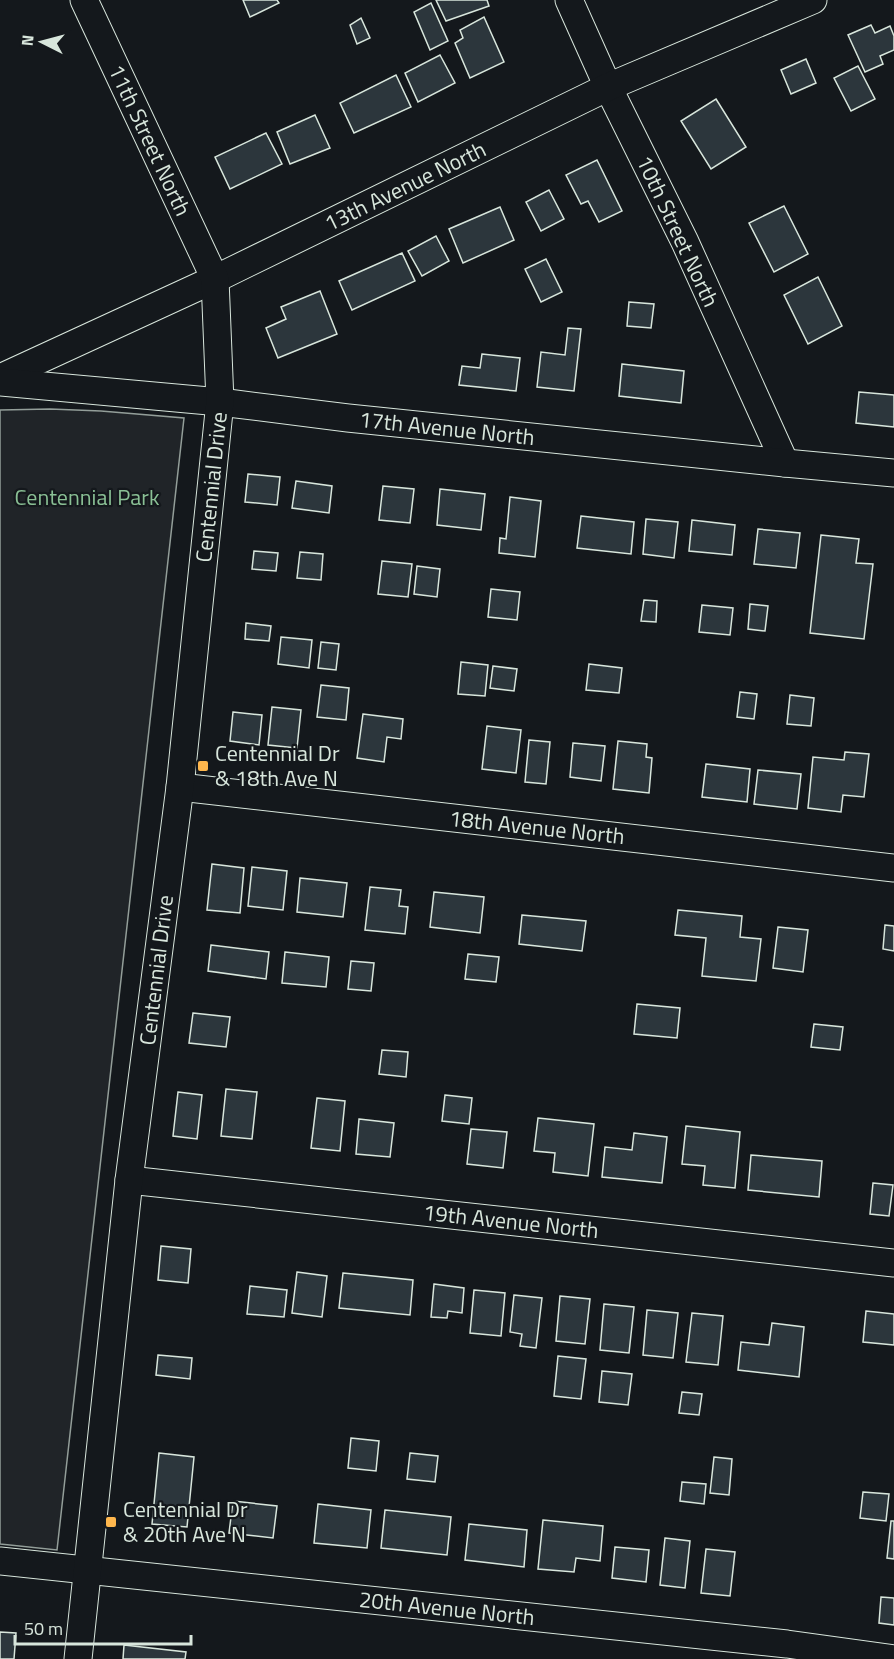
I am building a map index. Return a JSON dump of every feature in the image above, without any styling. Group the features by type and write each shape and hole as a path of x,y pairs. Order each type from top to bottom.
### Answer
{"street":[{"name":"11th Street North","path":"84,0 215,279"},
{"name":"10th Street North","path":"569,0 608,87 685,242 785,463"},
{"name":"13th Avenue North","path":"0,380 215,279 608,87 813,0"},
{"name":"Centennial Drive","path":"78,1659 129,1180 180,787 220,402 215,279"},
{"name":"17th Avenue North","path":"0,380 894,473"},
{"name":"18th Avenue North","path":"180,787 894,868"},
{"name":"19th Avenue North","path":"129,1180 894,1263"},
{"name":"20th Avenue North","path":"0,1561 775,1643 894,1659"}],"green space":[{"name":"Centennial Park","path":"50,409 184,418 57,1550 0,1544 0,410"}],"building":[{"path":"243,0 277,0 279,3 250,17"},
{"path":"436,0 487,0 489,6 446,21"},
{"path":"431,3 448,41 430,50 414,12"},
{"path":"484,17 504,62 470,78 455,43 463,38 460,30"},
{"path":"361,18 370,38 357,44 350,25"},
{"path":"871,25 875,33 890,26 894,36 894,50 880,56 883,64 865,72 848,35"},
{"path":"440,55 455,83 418,102 405,73"},
{"path":"806,59 816,83 791,94 781,70"},
{"path":"858,66 875,99 851,111 834,78"},
{"path":"396,75 411,107 354,133 340,103"},
{"path":"716,99 746,147 711,169 681,121"},
{"path":"315,115 330,148 290,164 277,132"},
{"path":"266,133 282,164 230,189 215,157"},
{"path":"597,160 622,211 599,222 588,201 581,204 566,175"},
{"path":"549,190 564,219 541,231 526,202"},
{"path":"784,206 808,254 774,272 749,223"},
{"path":"500,207 514,240 463,263 449,229"},
{"path":"436,236 449,261 422,276 408,251"},
{"path":"402,253 415,281 352,310 339,281"},
{"path":"546,259 562,292 541,302 525,269"},
{"path":"818,277 842,326 808,344 784,295"},
{"path":"320,291 337,334 278,358 266,328 286,319 281,307"},
{"path":"629,302 654,304 651,328 627,326"},
{"path":"568,328 581,329 574,391 537,387 541,352 565,355"},
{"path":"482,354 520,358 516,391 459,385 462,366 480,368"},
{"path":"622,364 684,371 681,403 619,396"},
{"path":"859,392 894,395 894,427 856,423"},
{"path":"248,474 280,477 277,505 245,502"},
{"path":"296,481 332,486 329,513 292,508"},
{"path":"383,486 414,489 410,523 379,520"},
{"path":"440,489 485,494 481,530 437,525"},
{"path":"510,497 541,501 535,557 499,553 500,538 506,539"},
{"path":"581,516 634,522 631,554 577,548"},
{"path":"646,519 678,522 674,558 643,554"},
{"path":"692,520 735,525 732,555 689,551"},
{"path":"758,529 800,533 796,568 754,564"},
{"path":"821,535 859,539 856,563 873,564 864,639 810,633"},
{"path":"254,551 278,553 276,571 252,569"},
{"path":"300,552 323,554 321,580 297,578"},
{"path":"382,561 412,564 408,597 378,594"},
{"path":"417,566 440,569 437,597 414,594"},
{"path":"491,589 520,592 517,620 488,617"},
{"path":"644,600 657,601 656,622 641,621"},
{"path":"750,604 768,606 765,631 748,629"},
{"path":"702,605 733,608 730,635 699,632"},
{"path":"246,623 271,626 269,641 245,639"},
{"path":"281,637 312,640 309,668 278,664"},
{"path":"321,642 339,644 336,670 318,668"},
{"path":"461,662 488,665 485,696 458,694"},
{"path":"589,664 622,668 619,693 586,690"},
{"path":"493,666 517,669 514,691 490,688"},
{"path":"321,685 349,688 346,720 317,717"},
{"path":"740,692 757,694 754,719 737,717"},
{"path":"790,695 814,698 811,726 787,724"},
{"path":"272,707 301,710 297,748 268,745"},
{"path":"233,712 262,715 259,745 230,741"},
{"path":"363,714 403,719 401,739 387,737 384,762 357,758"},
{"path":"487,726 521,730 516,773 482,769"},
{"path":"529,740 550,742 546,784 525,782"},
{"path":"618,741 647,744 646,757 652,758 649,793 613,789"},
{"path":"573,743 605,746 601,781 570,777"},
{"path":"845,752 869,754 864,797 843,795 841,812 808,808 813,757 844,760"},
{"path":"706,764 750,769 747,802 702,797"},
{"path":"758,770 801,774 797,809 754,804"},
{"path":"212,864 244,868 240,913 207,910"},
{"path":"252,867 287,871 283,910 248,906"},
{"path":"300,878 347,883 343,917 297,912"},
{"path":"370,887 401,890 399,906 408,907 405,934 365,930"},
{"path":"434,892 484,897 480,933 430,927"},
{"path":"678,910 742,916 740,937 761,939 756,981 702,976 706,938 675,935"},
{"path":"522,915 586,921 582,951 519,944"},
{"path":"885,925 894,926 894,951 883,949"},
{"path":"778,927 808,930 803,972 773,968"},
{"path":"211,945 269,952 266,979 208,971"},
{"path":"285,952 329,957 326,987 282,983"},
{"path":"468,954 499,957 496,982 465,979"},
{"path":"351,961 374,963 371,991 348,989"},
{"path":"637,1004 680,1008 677,1038 634,1034"},
{"path":"193,1013 230,1017 226,1047 189,1043"},
{"path":"814,1024 843,1027 840,1050 811,1047"},
{"path":"382,1050 408,1052 406,1077 379,1074"},
{"path":"226,1089 257,1092 252,1139 221,1136"},
{"path":"178,1092 202,1095 197,1139 173,1136"},
{"path":"445,1095 472,1098 469,1124 442,1121"},
{"path":"317,1098 345,1101 340,1151 311,1148"},
{"path":"538,1118 594,1124 588,1176 553,1172 555,1153 534,1151"},
{"path":"359,1119 394,1123 390,1157 356,1154"},
{"path":"686,1126 740,1132 735,1188 703,1185 705,1166 682,1164"},
{"path":"471,1129 507,1132 503,1168 467,1164"},
{"path":"634,1133 667,1137 662,1183 602,1177 605,1147 632,1150"},
{"path":"751,1155 822,1161 819,1197 748,1190"},
{"path":"873,1183 893,1185 889,1216 870,1214"},
{"path":"161,1246 191,1249 188,1283 158,1280"},
{"path":"297,1272 327,1276 322,1317 292,1313"},
{"path":"343,1273 413,1280 410,1315 339,1308"},
{"path":"434,1284 464,1288 462,1313 448,1311 447,1318 431,1317"},
{"path":"250,1286 287,1290 284,1317 247,1314"},
{"path":"474,1290 505,1293 501,1336 470,1333"},
{"path":"514,1295 542,1298 536,1348 520,1346 522,1334 510,1332"},
{"path":"560,1296 590,1299 585,1344 556,1341"},
{"path":"604,1304 634,1307 629,1353 600,1350"},
{"path":"647,1310 678,1313 673,1358 643,1355"},
{"path":"866,1311 894,1314 894,1345 863,1342"},
{"path":"692,1313 723,1316 718,1365 686,1362"},
{"path":"772,1323 804,1327 799,1377 738,1370 741,1342 769,1345"},
{"path":"158,1355 192,1358 190,1379 156,1375"},
{"path":"558,1356 586,1359 581,1399 554,1396"},
{"path":"602,1371 632,1374 628,1405 599,1402"},
{"path":"682,1392 702,1394 699,1415 679,1413"},
{"path":"351,1438 379,1441 376,1471 348,1468"},
{"path":"159,1453 194,1457 187,1527 152,1524"},
{"path":"410,1453 438,1456 435,1482 407,1479"},
{"path":"714,1457 732,1459 729,1495 710,1493"},
{"path":"682,1482 706,1484 704,1504 680,1501"},
{"path":"863,1492 889,1494 886,1521 860,1518"},
{"path":"233,1501 277,1506 273,1538 229,1533"},
{"path":"318,1504 371,1510 367,1548 314,1543"},
{"path":"385,1510 451,1517 447,1555 381,1548"},
{"path":"543,1520 603,1526 600,1561 576,1558 574,1572 538,1569"},
{"path":"891,1521 894,1521 894,1559 887,1558"},
{"path":"469,1524 527,1530 524,1567 465,1560"},
{"path":"665,1538 690,1541 685,1588 660,1585"},
{"path":"615,1547 649,1550 646,1582 612,1578"},
{"path":"706,1549 735,1552 730,1596 701,1593"},
{"path":"881,1597 894,1598 894,1625 879,1623"},
{"path":"0,1632 16,1633 14,1659 0,1659"},
{"path":"124,1645 186,1652 185,1659 123,1659"}],"place":[{"name":"Centennial Dr & 18th Ave N","path":"203,766"},
{"name":"Centennial Dr & 20th Ave N","path":"111,1522"}]}
